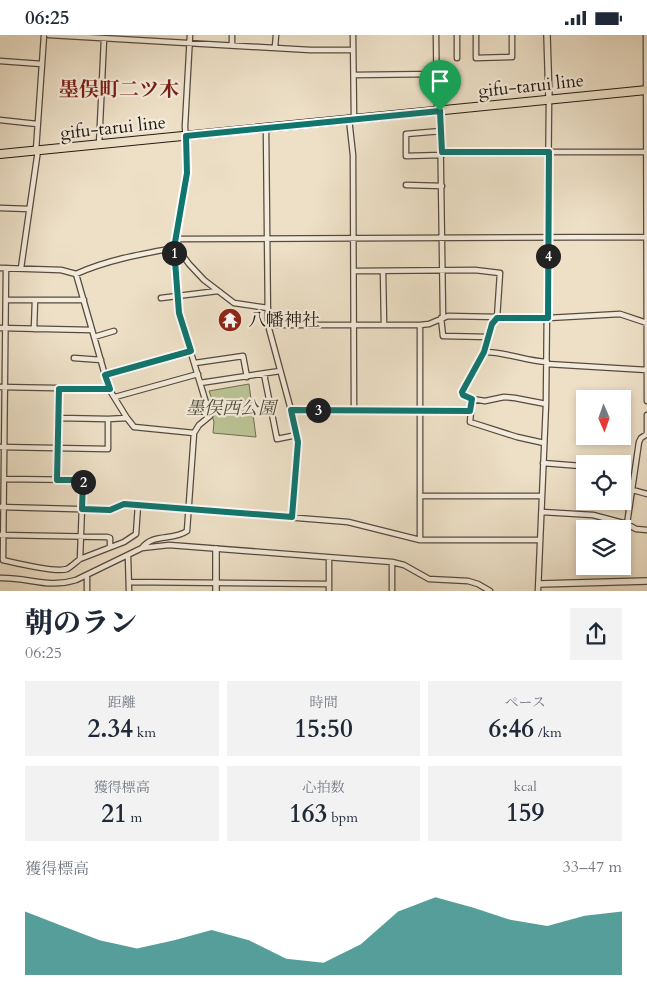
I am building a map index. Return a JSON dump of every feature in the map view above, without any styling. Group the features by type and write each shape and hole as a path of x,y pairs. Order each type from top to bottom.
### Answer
{"main road":[{"name":"gifu-tarui line","path":"0,154 646,90"}],"street":[{"path":"20,268 37,150 37,123 44,35"},
{"path":"49,35 310,50 353,50"},
{"path":"0,578 54,585 64,584 142,548 151,540 187,531 194,433 199,425 210,416 179,313 174,246 187,173 186,136 190,35"},
{"path":"232,35 232,45"},
{"path":"275,47 276,35"},
{"path":"353,35 354,410"},
{"path":"436,35 436,74 442,154 442,336 489,337"},
{"path":"457,35 457,58"},
{"path":"476,35 476,58 485,58 512,57 512,35"},
{"path":"538,591 548,318 549,99 547,35"},
{"path":"646,35 647,401"},
{"path":"98,145 104,39"},
{"path":"0,61 42,64"},
{"path":"354,75 436,74"},
{"path":"0,120 37,123"},
{"path":"266,127 268,325 298,442 292,517"},
{"path":"441,131 406,135 406,157 442,154 646,152"},
{"path":"406,185 442,186"},
{"path":"0,208 29,209"},
{"path":"175,239 646,237"},
{"path":"174,246 189,264 234,303 268,308"},
{"path":"0,268 60,270 76,274 92,267 141,253 174,246"},
{"path":"6,268 6,307 3,328 2,447 4,479 1,561 51,570 67,569 80,559 124,542 136,534 138,505"},
{"path":"354,271 475,270 500,273 497,318 492,324 484,352 462,392 463,395 485,401 504,397 546,404"},
{"path":"383,271 384,325"},
{"path":"76,274 105,375 110,389 127,418 134,427 194,433"},
{"path":"161,298 218,291"},
{"path":"6,300 84,300"},
{"path":"34,329 35,300"},
{"path":"0,307 6,307"},
{"path":"268,325 420,325 429,324 442,318 548,318 620,314 647,323"},
{"path":"420,325 420,540"},
{"path":"3,328 92,330"},
{"path":"94,337 114,331"},
{"path":"105,375 191,351"},
{"path":"484,352 501,352 547,363 647,370"},
{"path":"195,363 243,356 247,377"},
{"path":"74,358 101,360"},
{"path":"200,383 280,371"},
{"path":"115,397 198,374"},
{"path":"264,374 277,439 297,435"},
{"path":"2,387 110,389"},
{"path":"57,480 59,389"},
{"path":"472,399 470,422 517,437 544,443"},
{"path":"291,410 470,411"},
{"path":"628,520 639,442 647,434 647,415"},
{"path":"59,419 127,418"},
{"path":"2,447 108,449 108,419"},
{"path":"544,463 576,466"},
{"path":"4,479 83,480 80,559"},
{"path":"632,491 647,494"},
{"path":"420,496 542,496"},
{"path":"2,507 110,510 124,504 348,522 420,540 540,540"},
{"path":"542,511 593,515 612,520"},
{"path":"631,526 636,529 647,530"},
{"path":"2,535 107,537 110,538 110,547"},
{"path":"142,548 169,545 392,562 404,565 429,579 468,581 478,583 490,591"},
{"path":"216,549 216,591"},
{"path":"128,555 128,591"},
{"path":"329,558 329,591"},
{"path":"392,562 392,591"},
{"path":"87,575 87,591"},
{"path":"539,584 647,581"},
{"path":"129,582 329,584"}],"green space":[{"name":"墨俣西公園","path":"249,384 256,437 213,433 214,422 207,401 212,399 209,391"}],"place":[{"name":"八幡神社","path":"230,320"}],"district":[{"name":"墨俣町二ツ木","path":"119,89"}],"route":[{"path":"440,111 442,152 549,152 548,318 497,318 492,324 484,352 462,392 463,395 472,399 470,411 291,410 298,442 292,517 124,504 110,510 82,509 83,480 57,480 59,389 110,389 105,375 191,351 179,313 174,248 187,173 186,136 440,111"}]}
